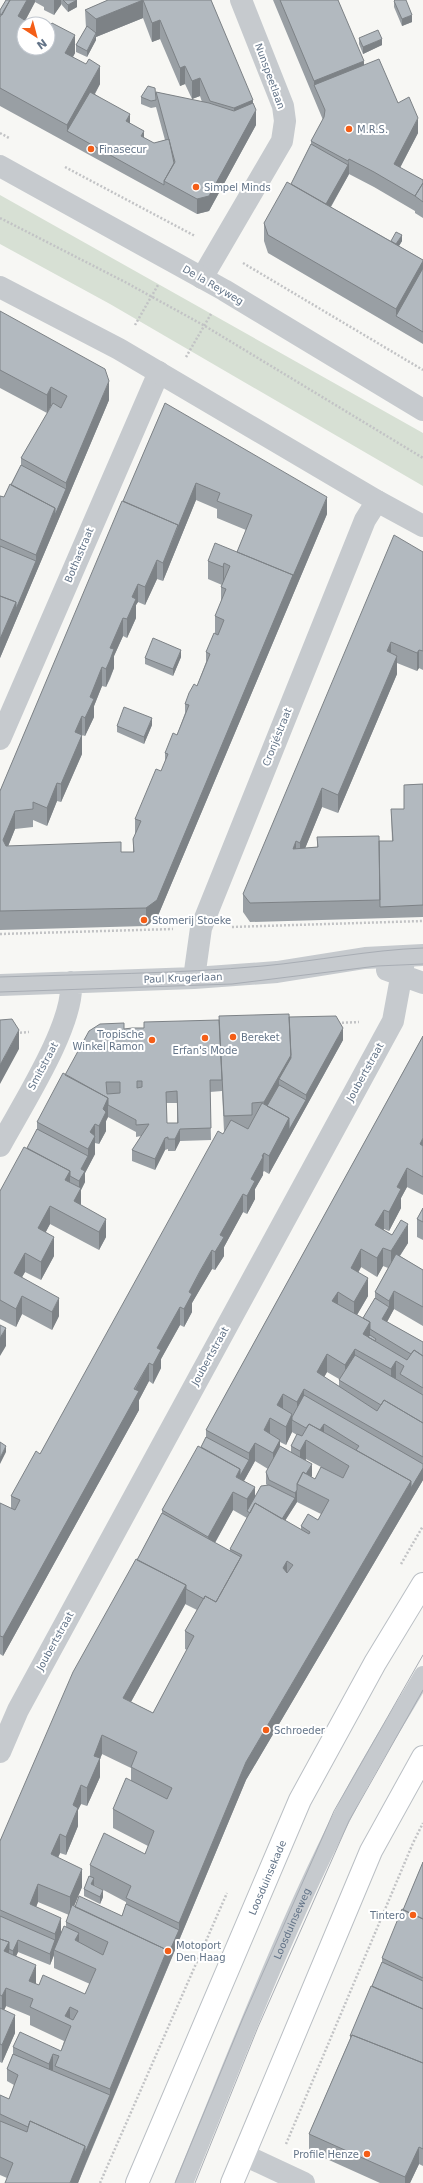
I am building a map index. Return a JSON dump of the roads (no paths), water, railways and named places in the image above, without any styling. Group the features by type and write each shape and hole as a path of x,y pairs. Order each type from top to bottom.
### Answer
{"main road":[{"name":"Loosduinsekade","path":"137,2183 300,1800 375,1663 423,1584"},
{"path":"232,2183 371,1851 423,1757"}],"street":[{"name":"Nunspeetlaan","path":"202,278 282,141 285,121 283,106 241,0"},
{"name":"De la Reyweg","path":"0,166 224,290 423,410"},
{"path":"0,287 119,348 377,501 423,526"},
{"name":"Bothastraat","path":"0,739 166,376"},
{"name":"Cronjéstraat","path":"194,978 201,928 365,520 377,501"},
{"name":"Paul Krugerlaan","path":"0,984 194,978 277,972 365,958 410,962 423,983"},
{"name":"Joubertstraat","path":"0,1752 18,1710 393,1021 410,962"},
{"name":"Smitstraat","path":"0,1146 61,1031 72,990 71,982"},
{"path":"244,2155 304,2183"}],"lane":[{"name":"Loosduinseweg","path":"184,2183 286,1938 332,1837 350,1800 423,1675"}],"tram line":[{"path":"0,977 230,969 283,964 383,951 423,948"},
{"path":"0,992 232,984 377,966 423,964"},
{"path":"175,2183 243,2018 334,1811 423,1655"},
{"path":"195,2183 258,2027 349,1821 423,1690"}],"place":[{"name":"M.R.S.","path":"349,129"},
{"name":"Finasecur","path":"91,149"},
{"name":"Simpel Minds","path":"196,187"},
{"name":"Stomerij Stoeke","path":"144,920"},
{"name":"Bereket","path":"233,1037"},
{"name":"Erfan's Mode","path":"205,1038"},
{"name":"Tropische Winkel Ramon","path":"152,1040"},
{"name":"Schroeder","path":"266,1730"},
{"name":"Tintero","path":"413,1915"},
{"name":"Motoport Den Haag","path":"168,1951"},
{"name":"Profile Henze","path":"367,2154"}]}
